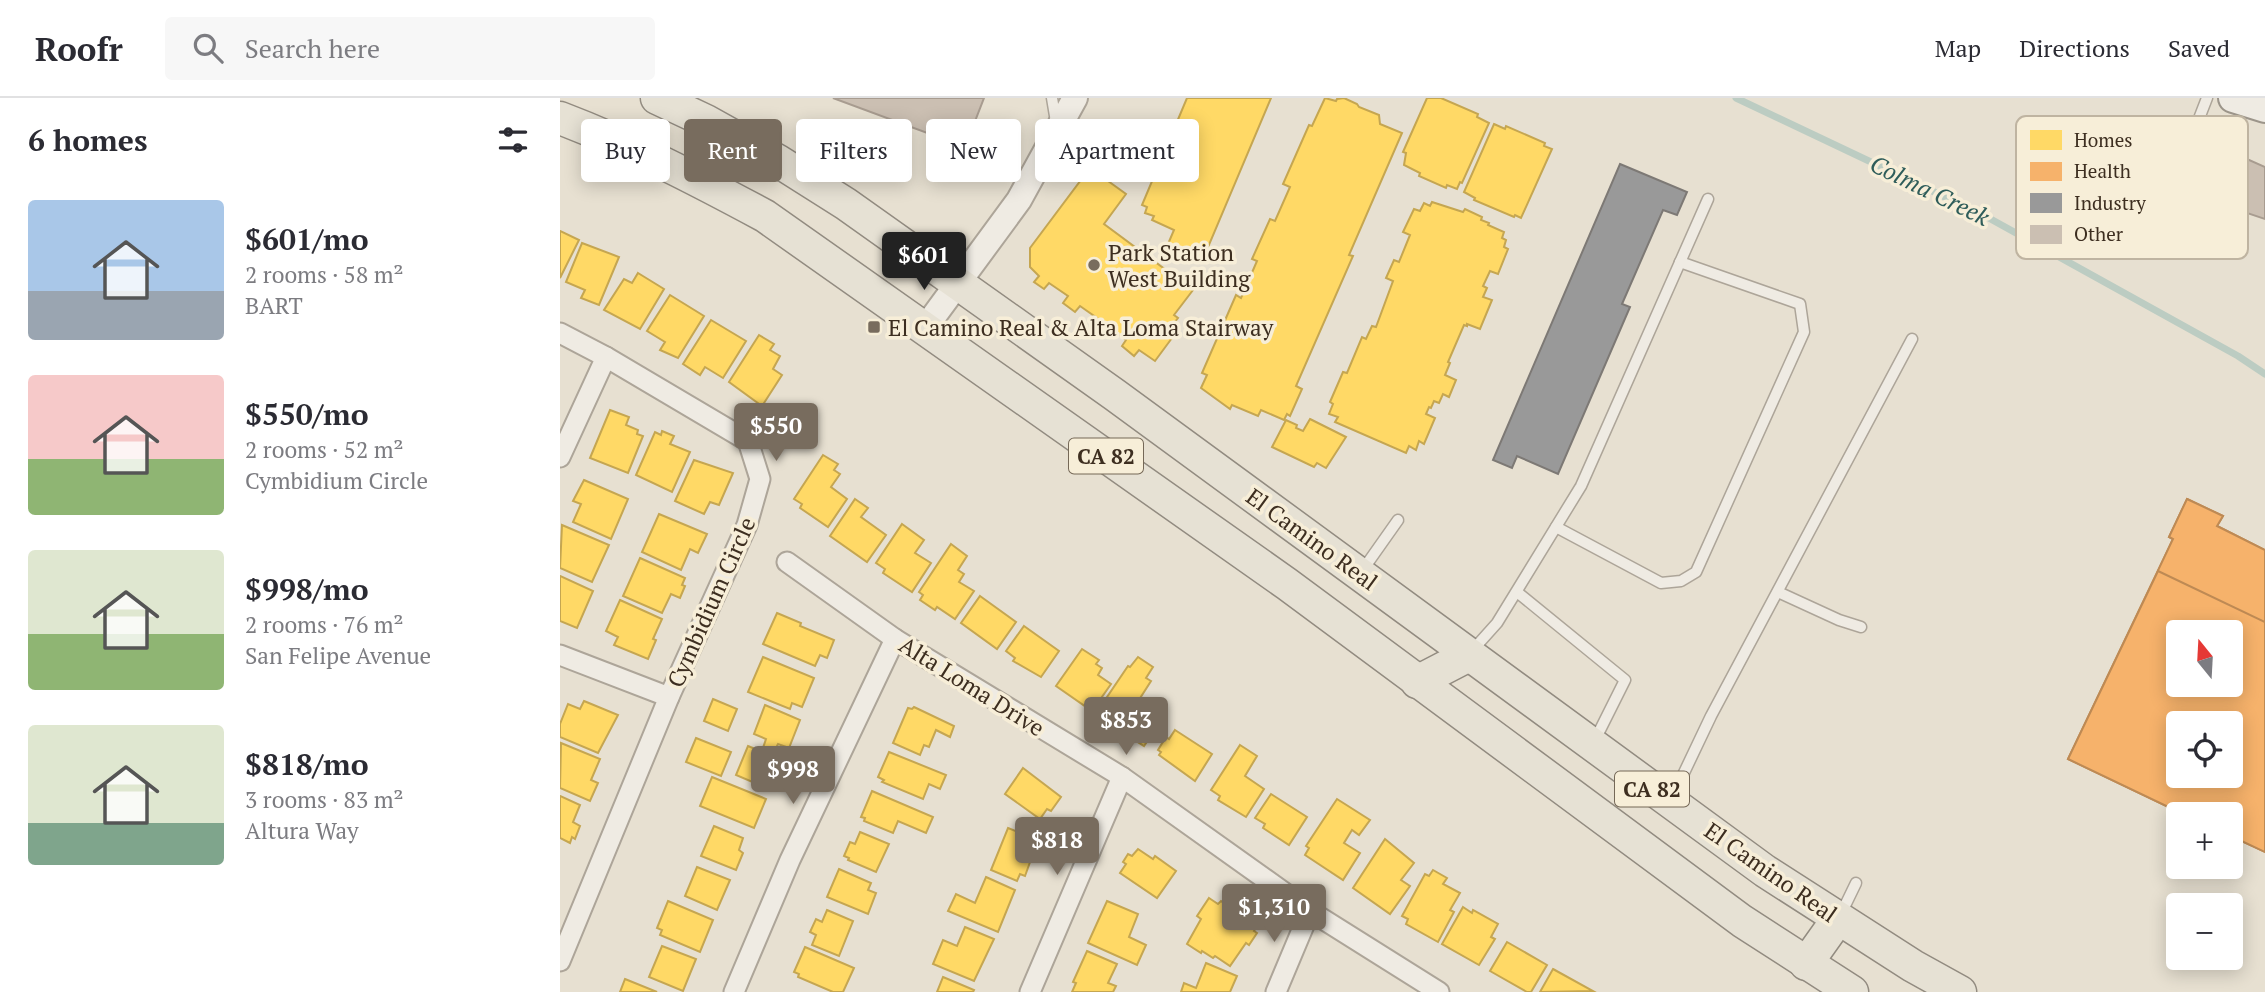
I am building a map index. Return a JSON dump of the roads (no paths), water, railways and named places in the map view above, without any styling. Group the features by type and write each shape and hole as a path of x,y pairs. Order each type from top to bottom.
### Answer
{"main road":[{"name":"El Camino Real","path":"657,98 778,160 846,204 1766,871 1913,966 1960,992"},
{"path":"2233,98 2263,104"},
{"name":"CA 82","path":"560,118 608,137 694,178 765,216 1287,584 1658,860 1806,964 1852,992"},
{"path":"1417,682 1469,655"},
{"path":"1806,964 1838,919"}],"street":[{"path":"1064,119 1075,98"},
{"path":"925,328 1019,200 1035,172"},
{"name":"Cymbidium Circle","path":"560,333 606,357 748,441 760,479 747,525 669,697 560,961"},
{"path":"560,457 606,357"},
{"name":"Alta Loma Drive","path":"787,562 895,639 1122,778 1310,911 1439,992"},
{"path":"734,992 790,860 895,639"},
{"path":"560,655 669,697"},
{"path":"1030,992 1122,778"},
{"path":"1276,992 1310,911"}],"lane":[{"path":"1052,98 1056,119"},
{"path":"2200,116 2207,98"},
{"path":"1469,655 1497,623 1581,486 1708,199"},
{"path":"1556,527 1661,583 1681,581 1696,572 1804,332 1800,304 1681,261"},
{"path":"1670,802 1711,716 1912,339"},
{"path":"1359,574 1398,520"},
{"path":"1517,592 1625,680 1593,745"},
{"path":"1777,592 1861,627"},
{"path":"1838,919 1856,883"}],"waterway":[{"name":"Colma Creek","path":"1736,98 2016,233"},
{"name":"Colma Creek","path":"2063,259 2238,356 2265,374"}],"place":[{"name":"Park Station West Building","path":"1094,265"},
{"name":"El Camino Real & Alta Loma Stairway","path":"874,327"}]}
